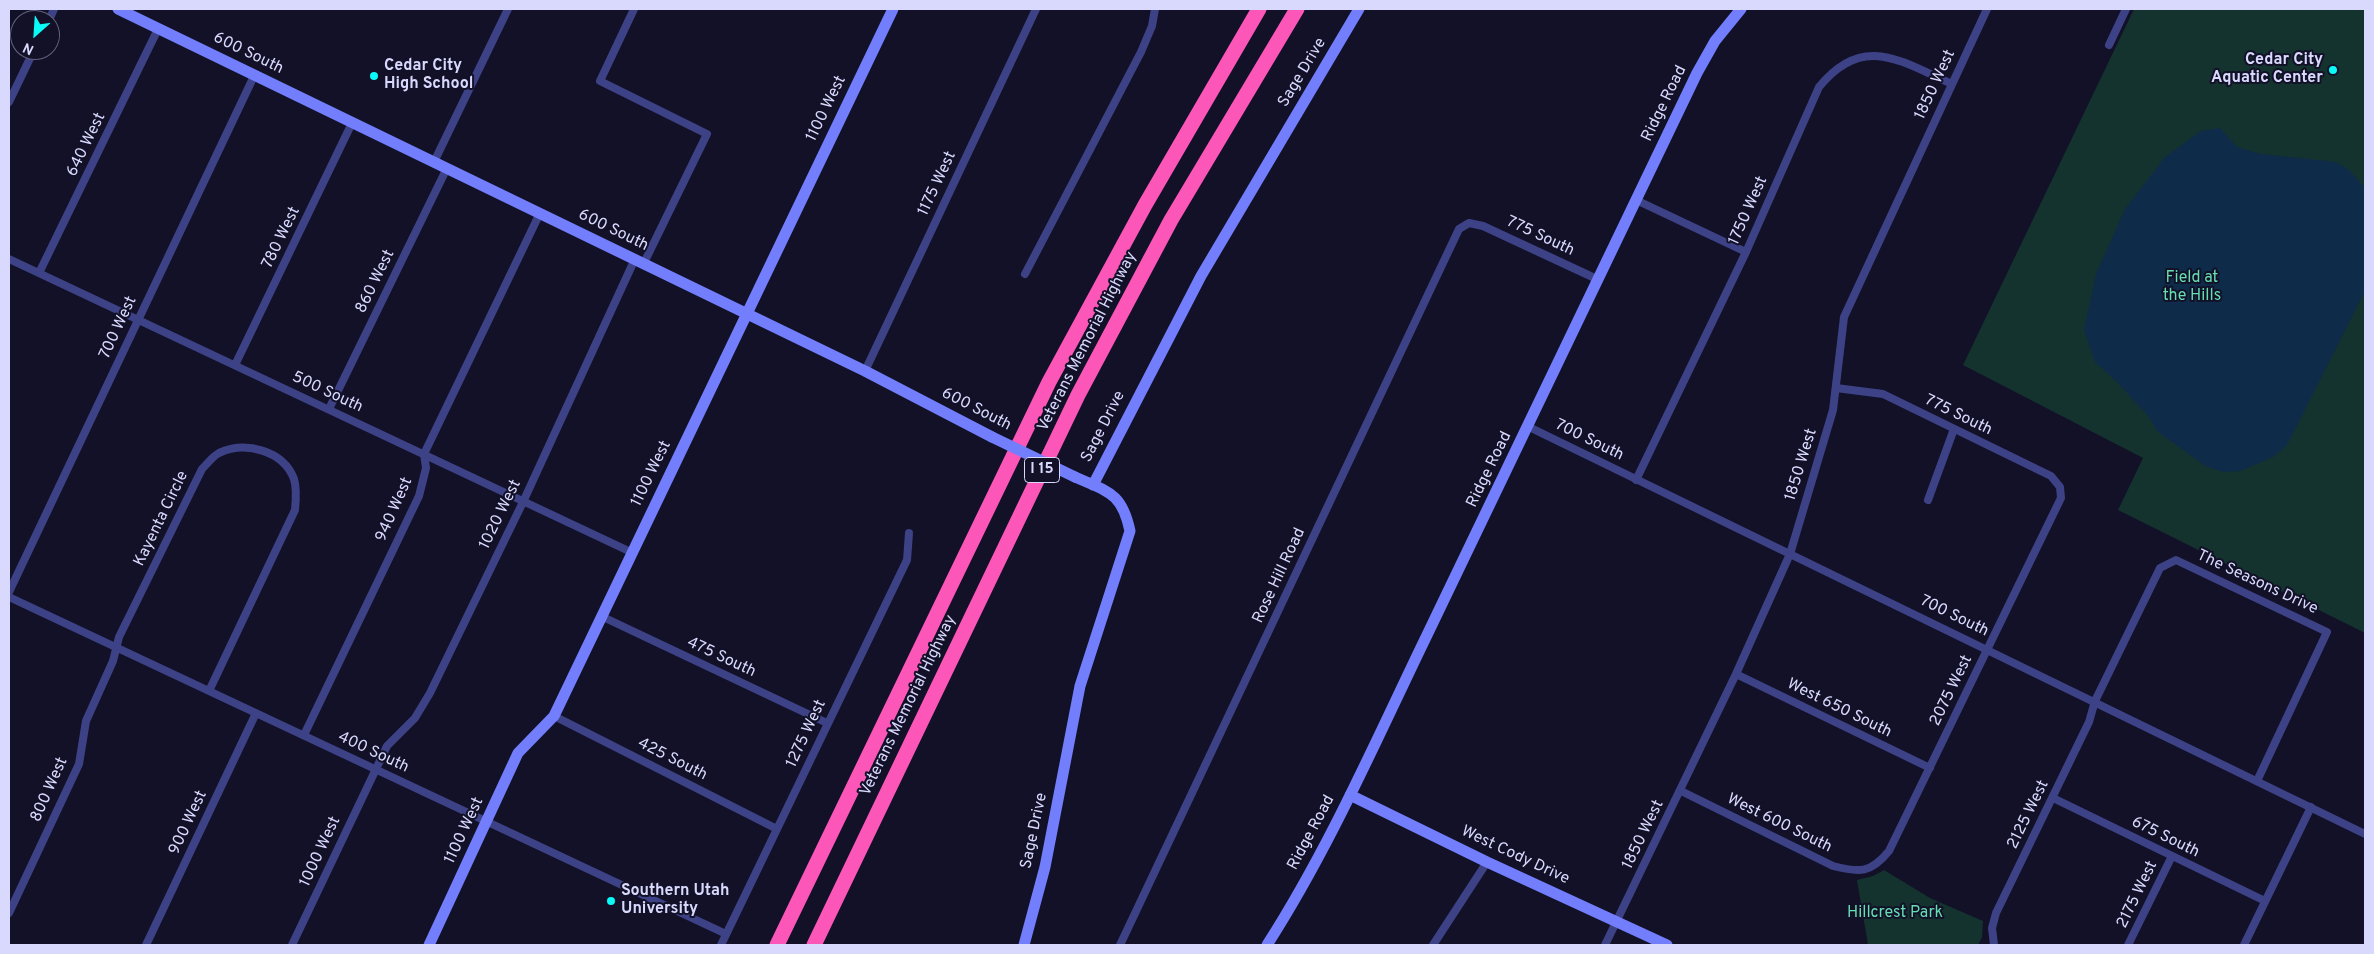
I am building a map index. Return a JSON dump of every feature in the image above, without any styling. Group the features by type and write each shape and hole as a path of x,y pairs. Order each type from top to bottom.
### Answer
{"highway":[{"name":"Veterans Memorial Highway","path":"777,945 1049,382 1145,205 1259,9"},
{"name":"Veterans Memorial Highway","path":"814,945 1078,395 1171,220 1297,9"}],"street":[{"name":"600 South","path":"118,9 540,213 747,316 865,371 992,437 1093,484"},
{"path":"434,162 508,9"},
{"name":"1020 West","path":"375,770 387,746 415,718 430,693 639,263 707,134 600,81 634,9"},
{"name":"1100 West","path":"433,944 518,753 554,716 603,617 893,9"},
{"name":"1175 West","path":"865,371 1036,9"},
{"path":"1024,274 1141,52 1152,26 1155,9"},
{"name":"Sage Drive","path":"1024,945 1045,867 1080,686 1130,531 1126,512 1116,497 1093,484 1201,276 1360,9"},
{"name":"Ridge Road","path":"1267,945 1310,873 1350,795 1529,427 1697,73 1715,41 1741,9"},
{"name":"1850 West","path":"1605,945 1681,791 1790,554 1833,410 1844,317 1987,9"},
{"path":"2109,45 2126,9"},
{"name":"640 West","path":"39,273 158,29"},
{"name":"1750 West","path":"1636,480 1746,252 1819,87 1832,71 1847,61 1865,56 1884,56 1952,84"},
{"path":"9,102 29,60"},
{"name":"700 West","path":"9,592 254,76"},
{"name":"780 West","path":"235,365 352,123"},
{"name":"860 West","path":"330,409 447,168"},
{"path":"1636,200 1746,252"},
{"name":"940 West","path":"304,735 419,496 426,468 424,454 540,213"},
{"name":"775 South","path":"1469,222 1483,226 1599,280"},
{"name":"Rose Hill Road","path":"1120,945 1459,229 1469,222"},
{"name":"500 South","path":"9,258 633,553"},
{"name":"775 South","path":"1836,388 1883,394 2051,476 2060,487"},
{"name":"700 South","path":"1529,427 2365,834"},
{"path":"1928,500 1954,429"},
{"name":"Kayenta Circle","path":"116,647 119,636 202,469 218,454 236,448 255,447 272,455 285,466 294,479 295,510 209,691"},
{"name":"2075 West","path":"1867,870 1881,862 1890,851 2061,498 2060,487"},
{"name":"1275 West","path":"721,945 907,560 909,533"},
{"name":"The Seasons Drive","path":"2095,701 2160,568 2176,560 2327,632 2257,781"},
{"name":"400 South","path":"9,597 726,934"},
{"name":"475 South","path":"603,617 827,723"},
{"name":"800 West","path":"9,913 79,764 86,720 113,661 116,647"},
{"name":"West 650 South","path":"1736,674 1930,768"},
{"name":"2125 West","path":"1994,943 1992,928 1996,914 2089,722 2095,701"},
{"name":"900 West","path":"146,945 256,713"},
{"name":"425 South","path":"554,716 777,829"},
{"name":"1000 West","path":"292,945 375,770"},
{"name":"West 600 South","path":"1681,791 1833,866 1852,871 1867,870"},
{"name":"West Cody Drive","path":"1350,795 1487,862 1667,945"},
{"name":"675 South","path":"2053,798 2265,902"},
{"path":"2244,945 2311,807"},
{"name":"2175 West","path":"2128,945 2172,856"},
{"path":"1433,945 1487,862"}],"green space":[{"name":"Field at the Hills","path":"2134,9 2365,9 2365,633 2118,510 2143,458 1963,365"},
{"name":"Hillcrest Park","path":"1884,870 1930,898 1983,921 1982,937 1978,945 1868,945 1857,880 1873,876"}],"water":[{"path":"2220,128 2237,147 2261,154 2336,162 2349,170 2365,188 2365,291 2287,445 2273,457 2240,471 2224,472 2207,467 2158,432 2148,416 2118,383 2095,362 2084,330 2096,274 2125,209 2165,157 2201,131"}],"place":[{"name":"Cedar City Aquatic Center","path":"2333,70"},
{"name":"Cedar City High School","path":"374,76"},
{"name":"Southern Utah University","path":"611,901"}]}
